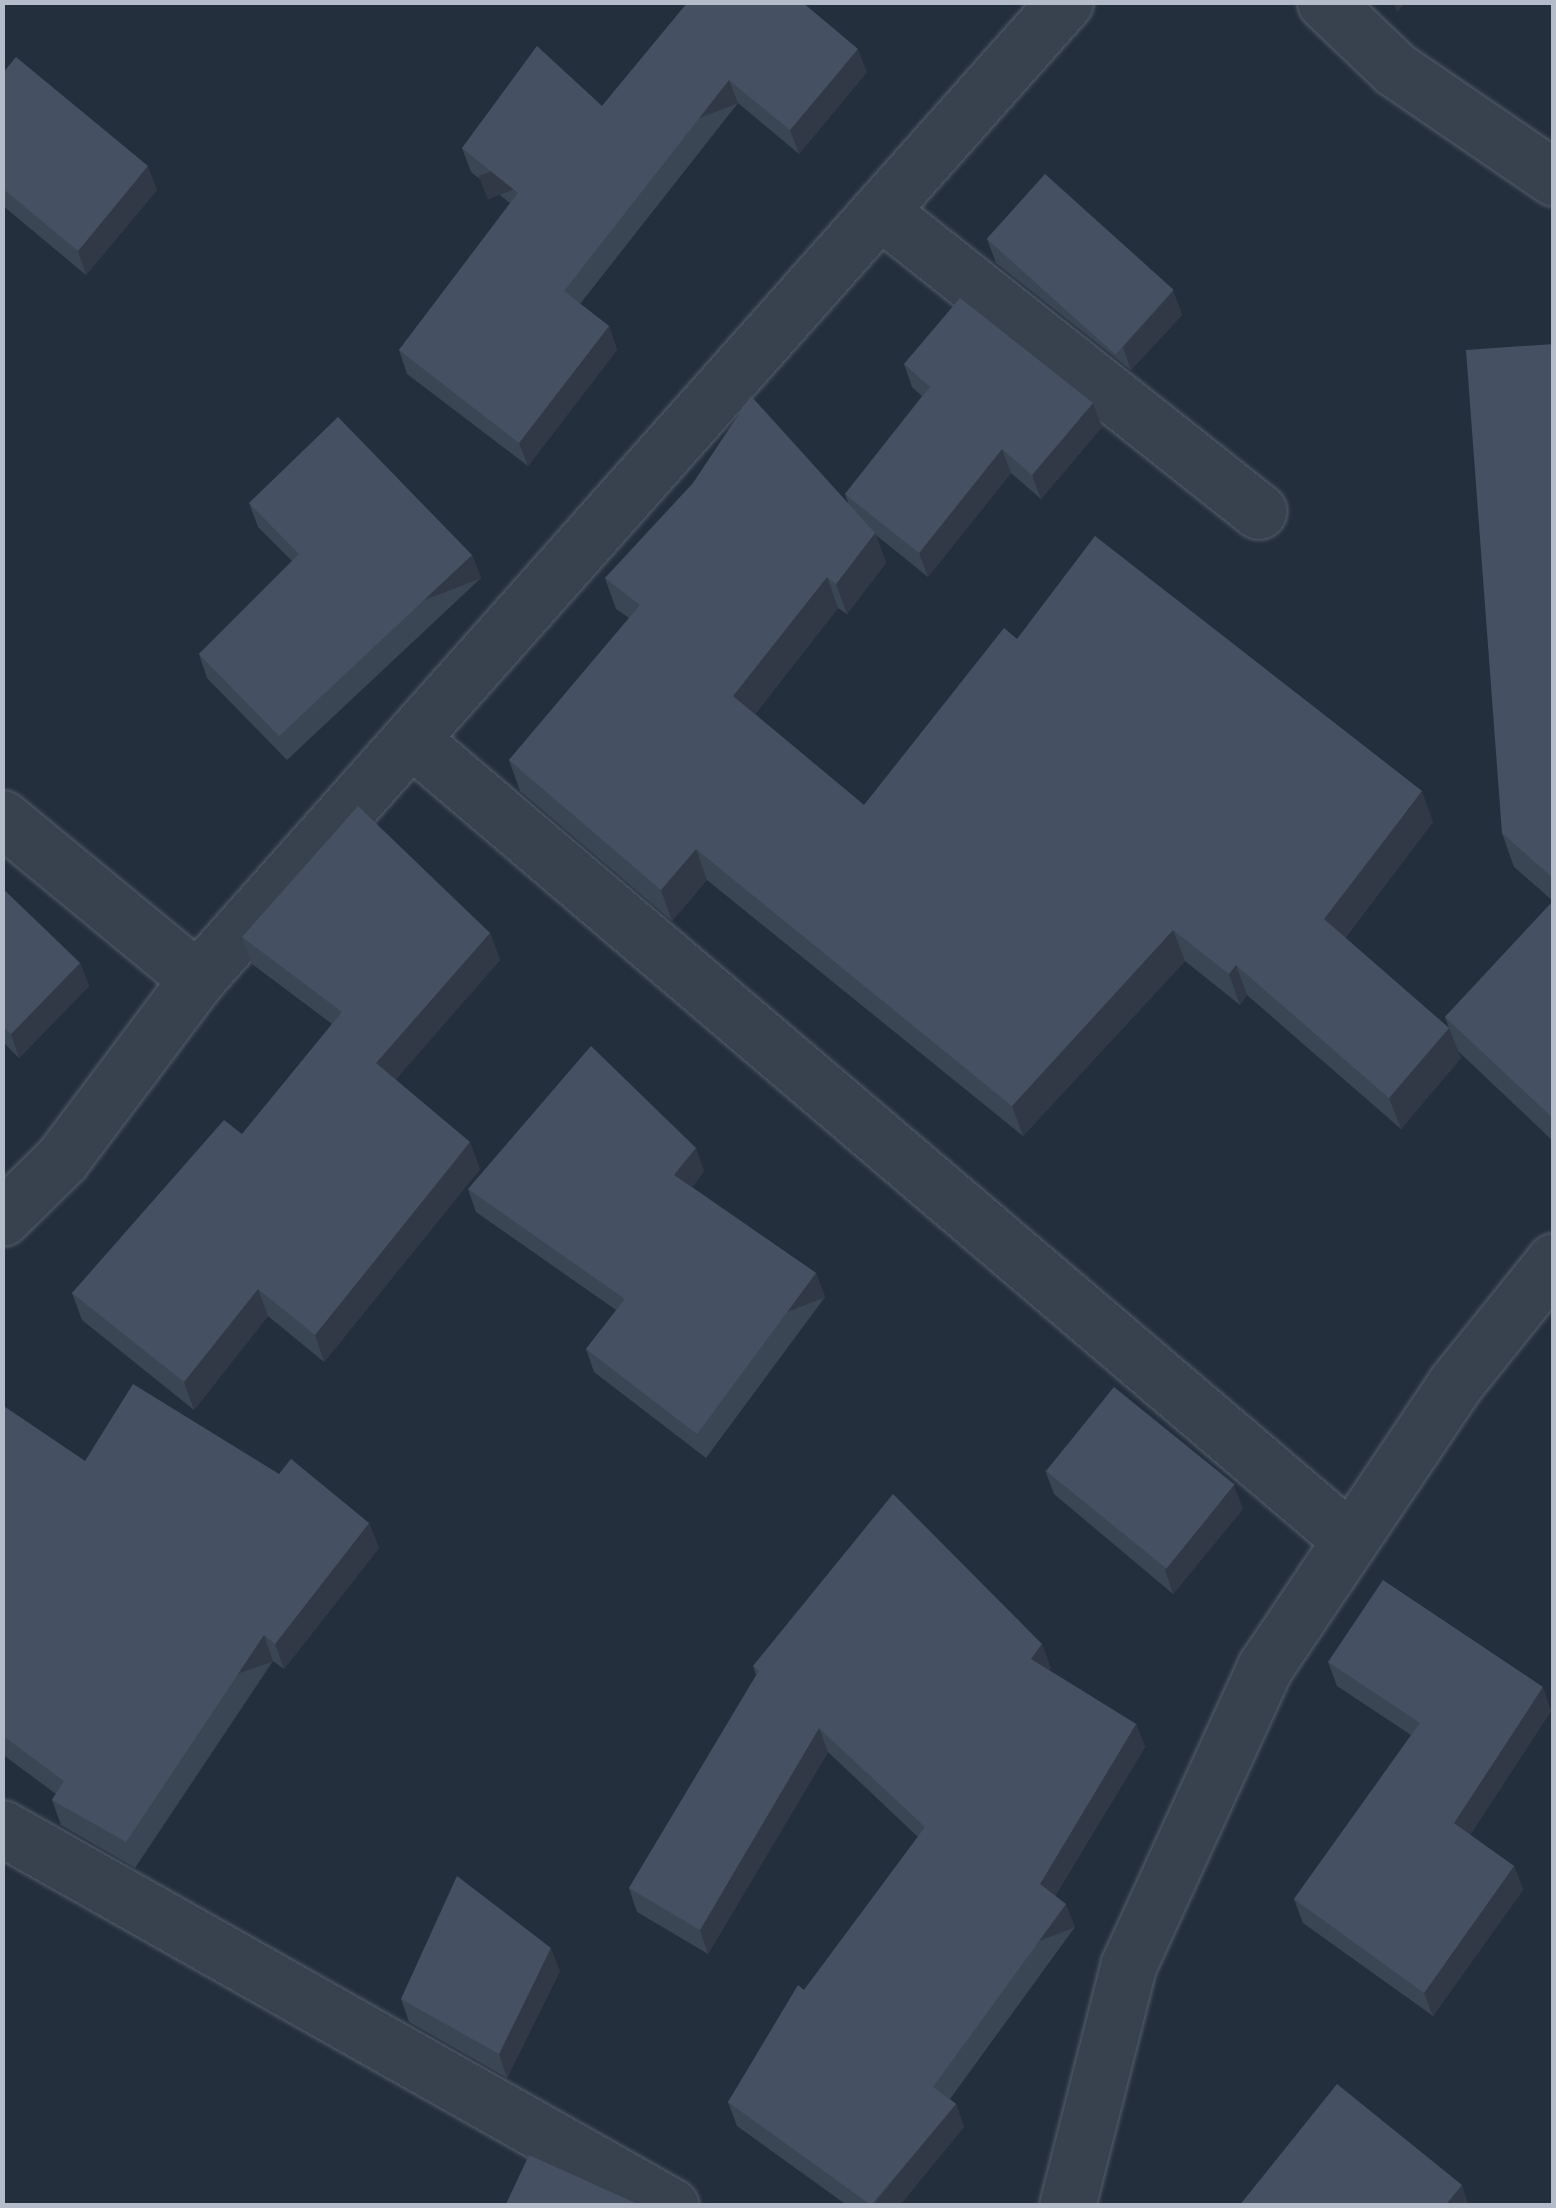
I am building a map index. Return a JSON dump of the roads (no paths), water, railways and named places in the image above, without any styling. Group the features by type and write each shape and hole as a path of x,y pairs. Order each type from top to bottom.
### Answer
{"street":[{"path":"2,1218 62,1159 197,979 1064,2"},
{"path":"1325,2 1395,70 1554,178"},
{"path":"880,211 1258,510"},
{"path":"411,739 1349,1539"},
{"path":"2,818 197,979"},
{"path":"1067,2206 1128,1966 1182,1831 1265,1667 1349,1539 1554,1261"},
{"path":"2,1828 671,2206"}]}
